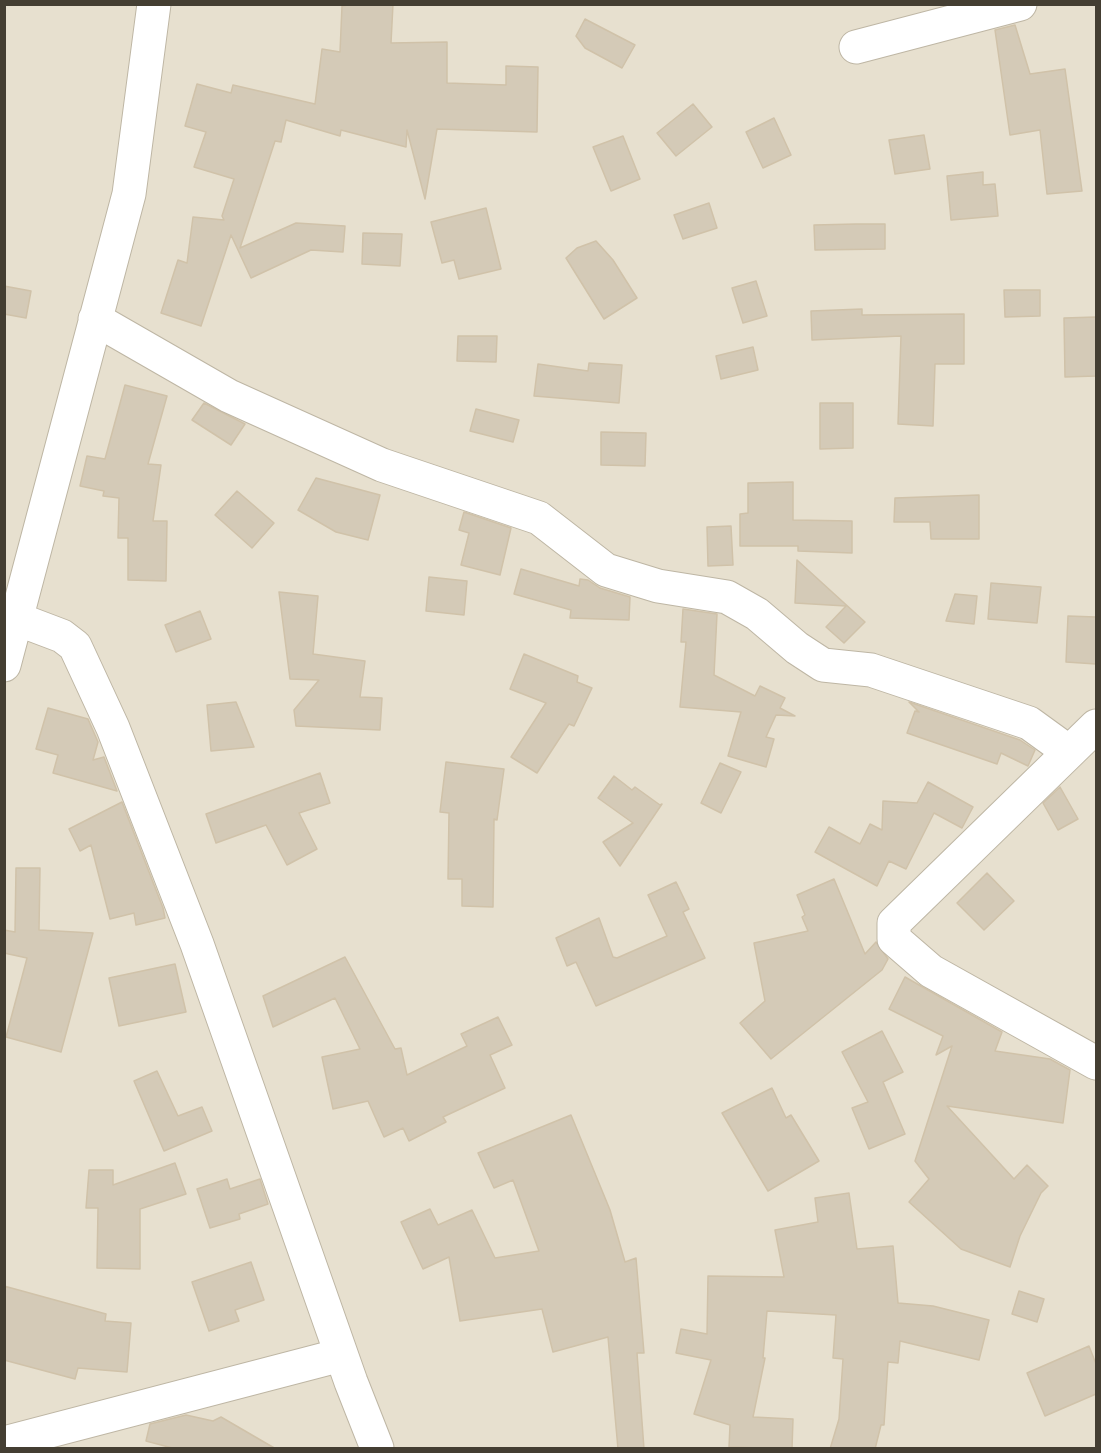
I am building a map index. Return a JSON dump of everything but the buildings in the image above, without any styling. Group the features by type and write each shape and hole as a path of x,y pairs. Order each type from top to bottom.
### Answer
{"street":[{"path":"4,665 11,616 129,194 154,4"},
{"path":"856,47 1020,4"},
{"path":"95,319 229,396 352,452 382,465 539,518 606,570 658,586 727,597 757,614 797,648 823,665 871,670 1029,723 1069,752"},
{"path":"11,616 62,636 75,646 113,728 197,944 341,1355 377,1449"},
{"path":"1096,726 894,923 892,931 894,939 931,971 1096,1063"},
{"path":"4,1443 341,1355"}],"shaded area":[{"path":"5,5 1096,5 1096,1448 5,1448"}]}
